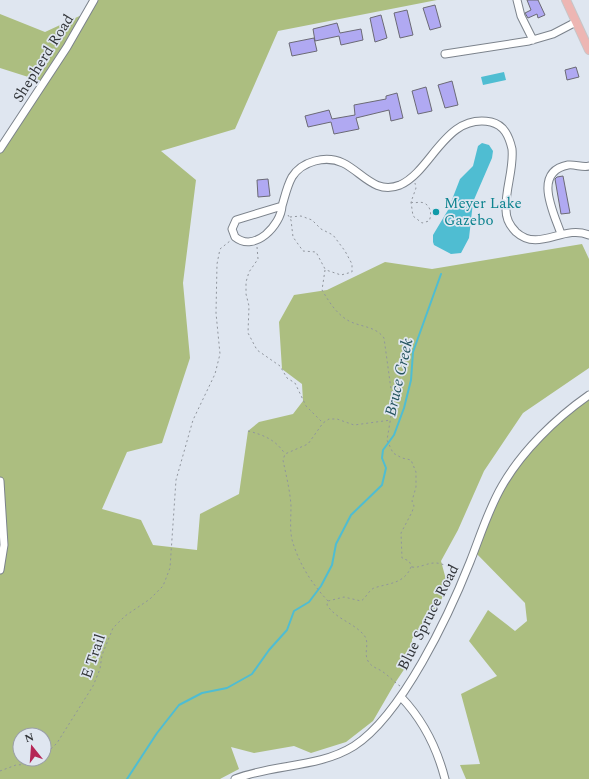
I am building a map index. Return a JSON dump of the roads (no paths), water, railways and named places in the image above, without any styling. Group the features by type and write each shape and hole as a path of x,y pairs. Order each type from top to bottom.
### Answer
{"main road":[{"path":"566,0 589,50"}],"street":[{"name":"Shepherd Road","path":"0,149 67,47 94,0"},
{"path":"516,0 533,40"},
{"path":"445,54 533,40 553,34 576,22"},
{"path":"282,208 236,220 232,229 235,237 244,242 254,240 261,237 275,226 282,208 292,177 304,166 315,161 331,160 343,163 369,182 383,187 400,185 411,178 438,146 454,132 471,124 480,122 493,123 504,129 508,134 512,149 506,210 509,224 518,233 532,240 546,240 561,234 580,232 589,235"},
{"path":"561,234 549,204 547,181 551,174 568,165 589,166"},
{"name":"Blue Spruce Road","path":"235,779 271,769 313,761 338,754 354,746 367,736 403,694 456,594 501,487 519,461 542,436 560,418 589,395"},
{"path":"0,481 4,545 0,570"},
{"path":"403,694 430,738 445,779"}],"water":[{"path":"504,72 506,80 483,85 481,77"},
{"path":"482,143 489,145 493,151 492,158 473,202 469,238 461,253 451,254 434,245 433,235 448,210 460,179 473,166 478,146"}],"waterway":[{"name":"Bruce Creek","path":"127,779 157,733 179,705 202,693 227,688 252,674 269,650 287,630 294,611 309,602 321,586 332,565 336,544 351,515 382,485 386,468 382,458 383,450 394,435 404,408 411,380 413,352 441,274"}],"place":[{"name":"Meyer Lake Gazebo","path":"436,212"}]}
